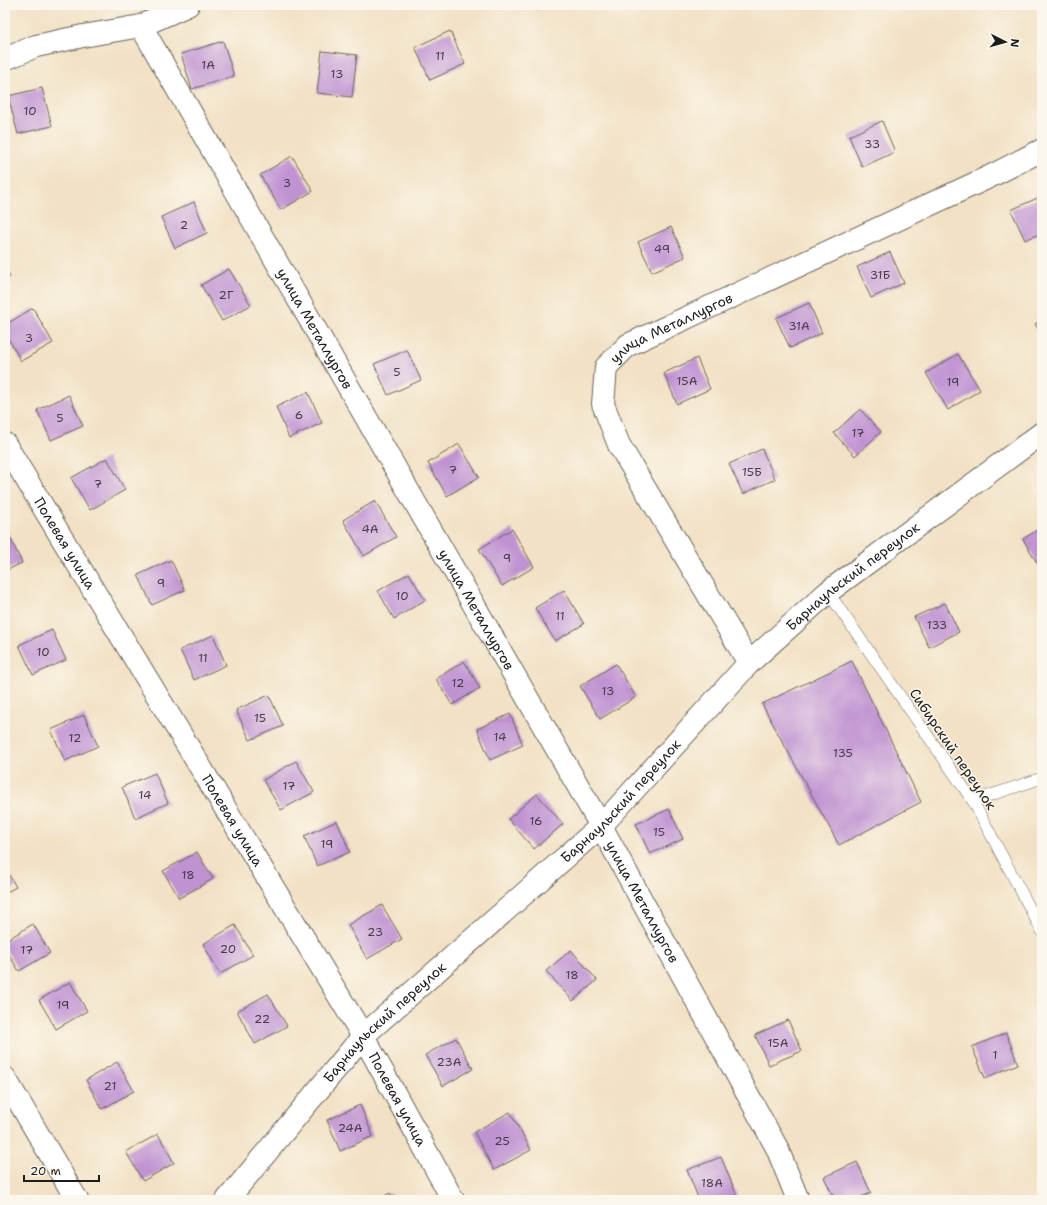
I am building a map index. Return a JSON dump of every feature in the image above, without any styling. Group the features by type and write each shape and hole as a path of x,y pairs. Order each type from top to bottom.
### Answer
{"street":[{"path":"5,60 36,46 141,26 188,5"},
{"name":"улица Металлургов","path":"141,26 601,826 777,1148 798,1200"},
{"name":"улица Металлургов","path":"749,663 619,445 603,404 606,367 628,345 982,181 1042,150"},
{"name":"Барнаульский переулок","path":"227,1200 363,1036 601,826 749,663 828,592 1042,432"},
{"name":"Полевая улица","path":"5,444 363,1036 453,1200"},
{"path":"5,1078 77,1200"}],"lane":[{"name":"Сибирский переулок","path":"828,592 973,801 1042,931"},
{"path":"973,801 1042,778"}],"building":[{"path":"533,5 547,5 536,10"},
{"path":"450,31 465,64 430,80 415,47"},
{"path":"223,41 234,76 192,89 181,54"},
{"path":"322,51 357,55 352,97 317,93"},
{"path":"42,88 52,126 18,134 8,96"},
{"path":"882,121 895,152 862,167 849,136"},
{"path":"292,156 313,191 281,210 260,175"},
{"path":"1042,196 1042,233 1025,240 1011,210"},
{"path":"194,202 207,233 175,248 161,217"},
{"path":"671,227 685,257 652,272 638,242"},
{"path":"890,252 904,283 871,298 857,267"},
{"path":"5,267 10,277 5,279"},
{"path":"229,269 251,305 222,321 201,285"},
{"path":"809,303 822,333 790,348 776,318"},
{"path":"33,308 53,343 21,361 5,333 5,325"},
{"path":"1042,320 1042,335 1035,324"},
{"path":"407,350 421,380 388,395 374,364"},
{"path":"958,354 980,390 948,410 926,373"},
{"path":"697,358 710,389 677,404 664,373"},
{"path":"308,392 322,423 289,438 276,407"},
{"path":"69,395 83,426 51,440 37,410"},
{"path":"860,409 881,432 855,456 834,433"},
{"path":"459,444 479,477 447,496 428,463"},
{"path":"762,449 775,479 743,494 729,464"},
{"path":"107,458 125,490 90,510 71,478"},
{"path":"375,501 396,537 364,556 343,520"},
{"path":"1042,527 1042,571 1023,539"},
{"path":"512,529 534,567 502,586 479,549"},
{"path":"8,533 22,563 5,571 5,534"},
{"path":"171,560 185,590 152,605 138,575"},
{"path":"409,573 425,600 394,619 378,591"},
{"path":"564,590 584,624 555,641 535,608"},
{"path":"945,603 959,632 929,647 914,617"},
{"path":"52,630 66,660 33,675 19,645"},
{"path":"213,635 226,665 194,680 180,650"},
{"path":"464,661 480,688 452,705 436,679"},
{"path":"852,661 921,802 839,845 762,704"},
{"path":"616,664 636,697 600,719 580,686"},
{"path":"269,695 283,726 250,740 236,710"},
{"path":"510,714 523,745 490,760 477,729"},
{"path":"84,715 98,746 65,761 51,730"},
{"path":"296,761 314,792 281,810 263,780"},
{"path":"155,773 168,803 135,818 122,787"},
{"path":"537,794 563,824 534,849 508,819"},
{"path":"669,809 683,839 650,854 636,824"},
{"path":"337,821 350,852 317,866 304,836"},
{"path":"197,852 213,879 179,898 163,871"},
{"path":"5,868 16,887 5,893"},
{"path":"382,905 402,939 367,959 348,925"},
{"path":"33,924 50,953 19,971 5,948 5,941"},
{"path":"235,925 253,955 220,974 203,944"},
{"path":"571,950 597,980 573,1001 546,971"},
{"path":"70,982 87,1011 56,1029 39,1000"},
{"path":"268,994 287,1026 255,1044 237,1011"},
{"path":"788,1020 802,1051 769,1065 755,1035"},
{"path":"1006,1033 1018,1064 985,1078 972,1047"},
{"path":"456,1038 473,1069 443,1086 425,1055"},
{"path":"117,1062 134,1091 102,1109 86,1080"},
{"path":"360,1105 373,1136 340,1151 327,1120"},
{"path":"510,1112 531,1150 494,1170 474,1132"},
{"path":"158,1134 174,1163 143,1181 126,1152"},
{"path":"721,1157 737,1196 728,1200 699,1200 687,1170"},
{"path":"857,1162 871,1193 854,1200 835,1200 824,1177"},
{"path":"390,1193 394,1200 377,1200"}]}
